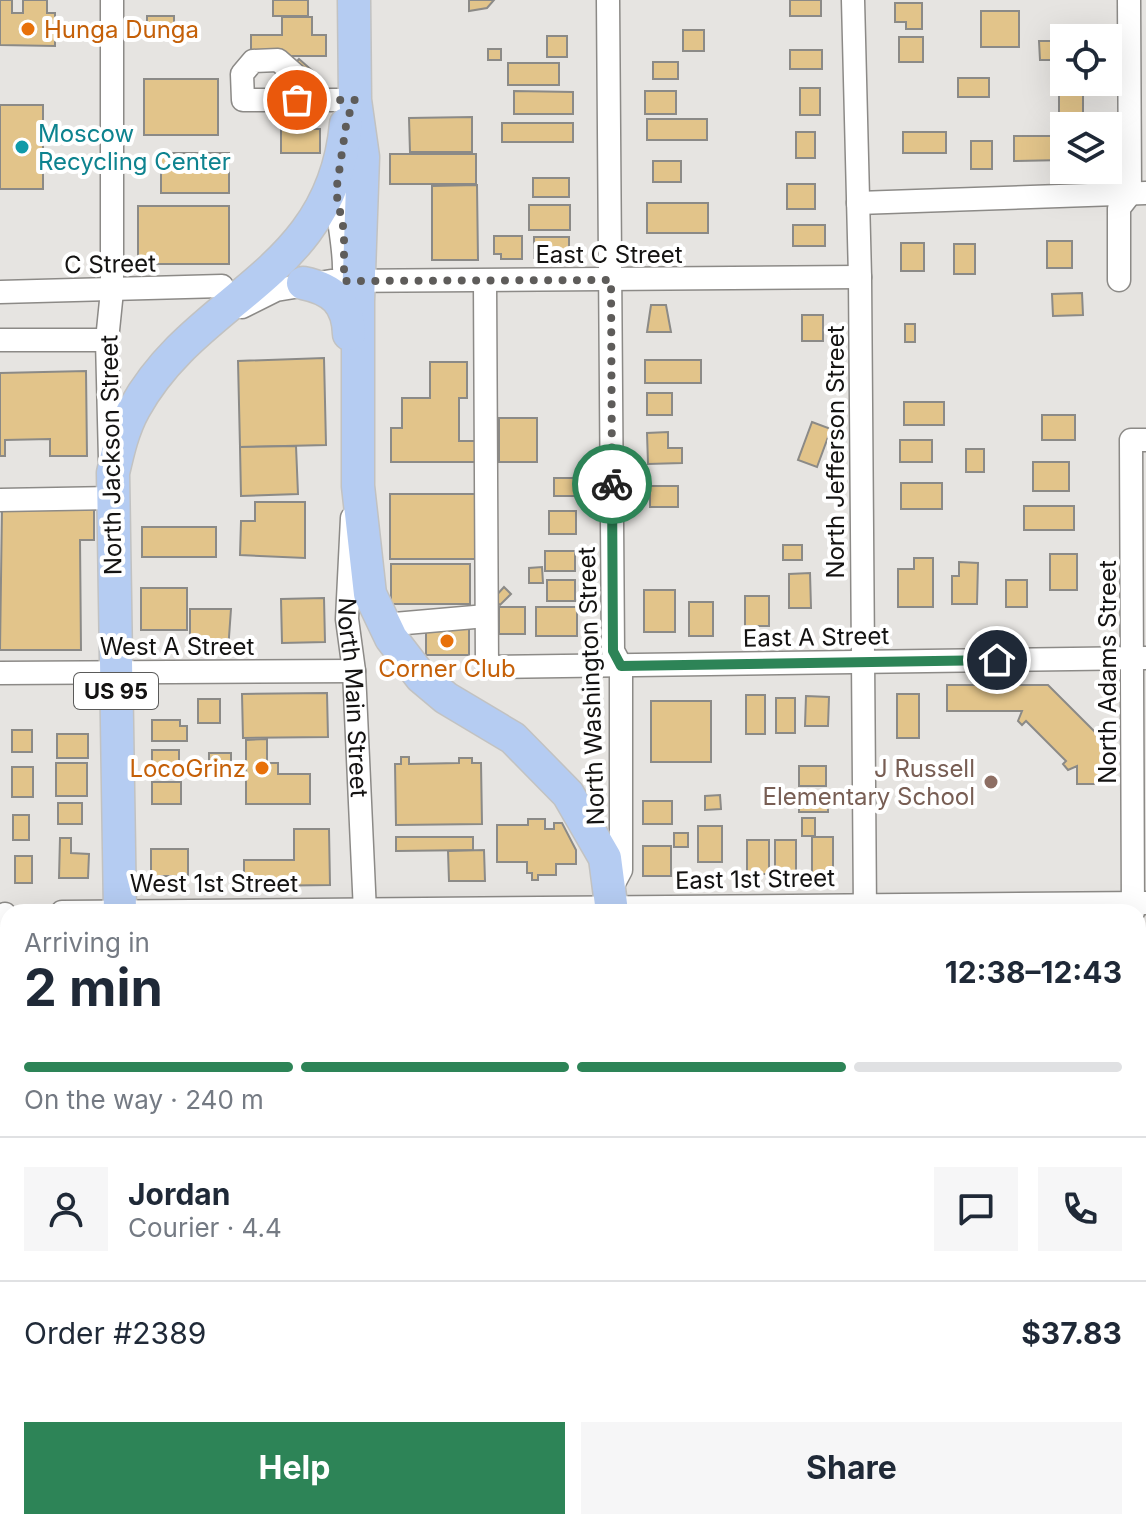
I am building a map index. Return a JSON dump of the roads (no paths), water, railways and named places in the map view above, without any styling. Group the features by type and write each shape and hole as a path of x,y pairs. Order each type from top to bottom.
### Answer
{"highway":[{"name":"North Main Street","path":"113,486 121,440 134,409 163,368 300,242 319,214 339,173 347,119 339,100 354,0"},
{"name":"North Main Street","path":"339,100 363,157 352,281 358,486 370,594 383,625 421,677 446,698 513,738 544,766 568,794 605,858 612,902"},
{"path":"303,283 322,287 343,305 348,317 349,357 357,380"},
{"name":"North Jackson Street","path":"113,486 120,904"}],"street":[{"name":"North Jackson Street","path":"112,0 112,291 107,340 107,433 113,486"},
{"name":"North Washington Street","path":"608,0 613,651 621,666 621,870 612,902"},
{"name":"North Jefferson Street","path":"853,0 860,277 865,904"},
{"path":"1129,0 1138,194"},
{"name":"North Main Street","path":"339,173 336,203 352,281"},
{"path":"858,203 1093,198 1138,194"},
{"path":"1119,280 1119,208 1138,194"},
{"name":"East C Street","path":"208,324 276,290 303,283 860,277"},
{"path":"383,625 486,616 485,281"},
{"name":"C Street","path":"0,292 222,286"},
{"path":"0,340 107,340"},
{"name":"North Adams Street","path":"1137,904 1139,440"},
{"path":"0,500 113,486"},
{"name":"North Main Street","path":"358,486 349,536 347,619 354,671 365,904"},
{"name":"East A Street","path":"486,616 487,667 1140,658"},
{"name":"West A Street","path":"0,673 354,671"},
{"name":"East 1st Street","path":"582,904 696,904"}],"place":[{"name":"Hunga Dunga","path":"28,29"},
{"name":"Moscow Recycling Center","path":"22,147"},
{"name":"Corner Club","path":"447,641"},
{"name":"LocoGrinz","path":"262,768"},
{"name":"J Russell Elementary School","path":"991,782"}]}
